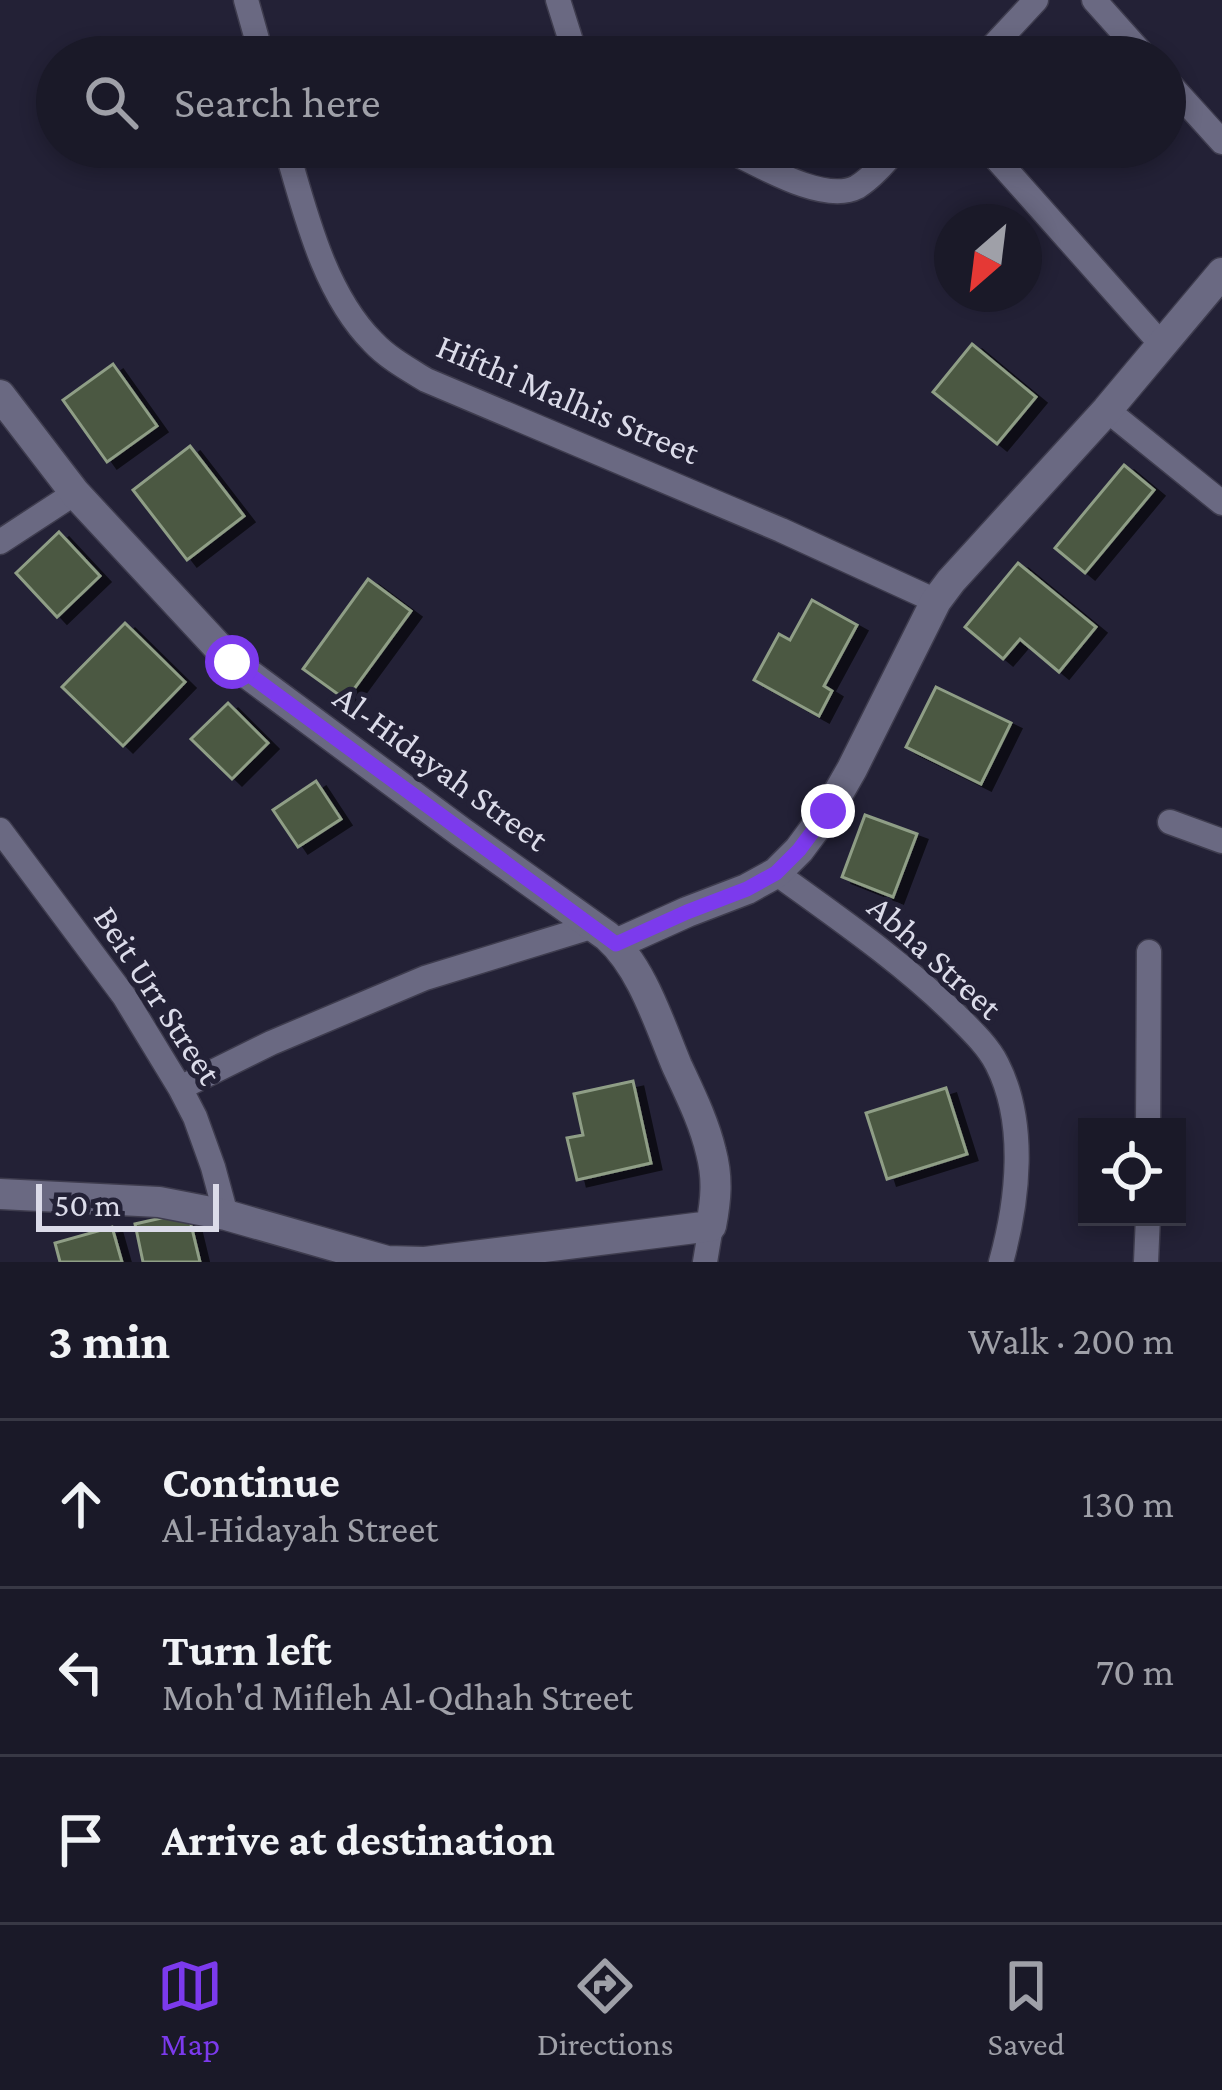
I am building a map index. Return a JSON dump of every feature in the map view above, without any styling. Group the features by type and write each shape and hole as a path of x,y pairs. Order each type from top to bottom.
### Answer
{"street":[{"path":"246,0 256,36"},
{"path":"558,0 569,36"},
{"path":"1003,36 1036,0"},
{"path":"1094,0 1126,36"},
{"path":"1186,102 1222,142"},
{"name":"Hifthi Malhis Street","path":"293,168 336,288 364,331 397,362 426,380 937,601"},
{"path":"768,168 834,194 854,189 879,168"},
{"path":"1005,168 1162,345"},
{"path":"180,1088 271,1043 425,978 687,912 776,873 828,811 951,581 1107,410 1222,273"},
{"name":"Al-Hidayah Street","path":"0,394 75,493 232,662 605,935 640,983 712,1153 717,1192 705,1262"},
{"path":"1107,410 1222,503"},
{"path":"0,542 75,493"},
{"path":"1170,822 1222,841"},
{"name":"Beit Urr Street","path":"0,830 124,995 180,1088 207,1150 226,1215"},
{"name":"Abha Street","path":"776,873 905,969 970,1030 996,1062 1012,1108 1016,1154 1001,1262"},
{"path":"1148,1118 1149,952"},
{"path":"0,1194 158,1202 226,1215 387,1261 424,1262 711,1226"},
{"path":"1146,1262 1148,1226"}],"building":[{"path":"972,344 1036,397 997,444 933,392"},
{"path":"113,364 157,426 107,462 63,400"},
{"path":"190,446 244,516 187,560 133,490"},
{"path":"1124,465 1154,490 1085,573 1055,548"},
{"path":"59,532 100,576 57,617 16,573"},
{"path":"1018,563 1096,627 1059,672 1020,639 1003,659 965,627"},
{"path":"368,579 411,611 346,700 303,669"},
{"path":"812,600 857,625 824,686 832,691 819,716 754,680 779,634 790,640"},
{"path":"125,623 185,682 123,746 62,687"},
{"path":"936,687 1011,723 981,784 906,747"},
{"path":"228,703 268,743 232,779 191,739"},
{"path":"316,781 341,819 298,847 273,810"},
{"path":"865,815 917,834 893,897 842,877"},
{"path":"633,1081 651,1163 577,1180 567,1138 583,1135 574,1094"},
{"path":"946,1088 967,1154 887,1179 866,1113"},
{"path":"188,1212 200,1262 143,1262 135,1224"},
{"path":"112,1227 122,1262 60,1262 55,1243"}],"route":[{"path":"232,662 616,944 776,873 828,811"}]}
